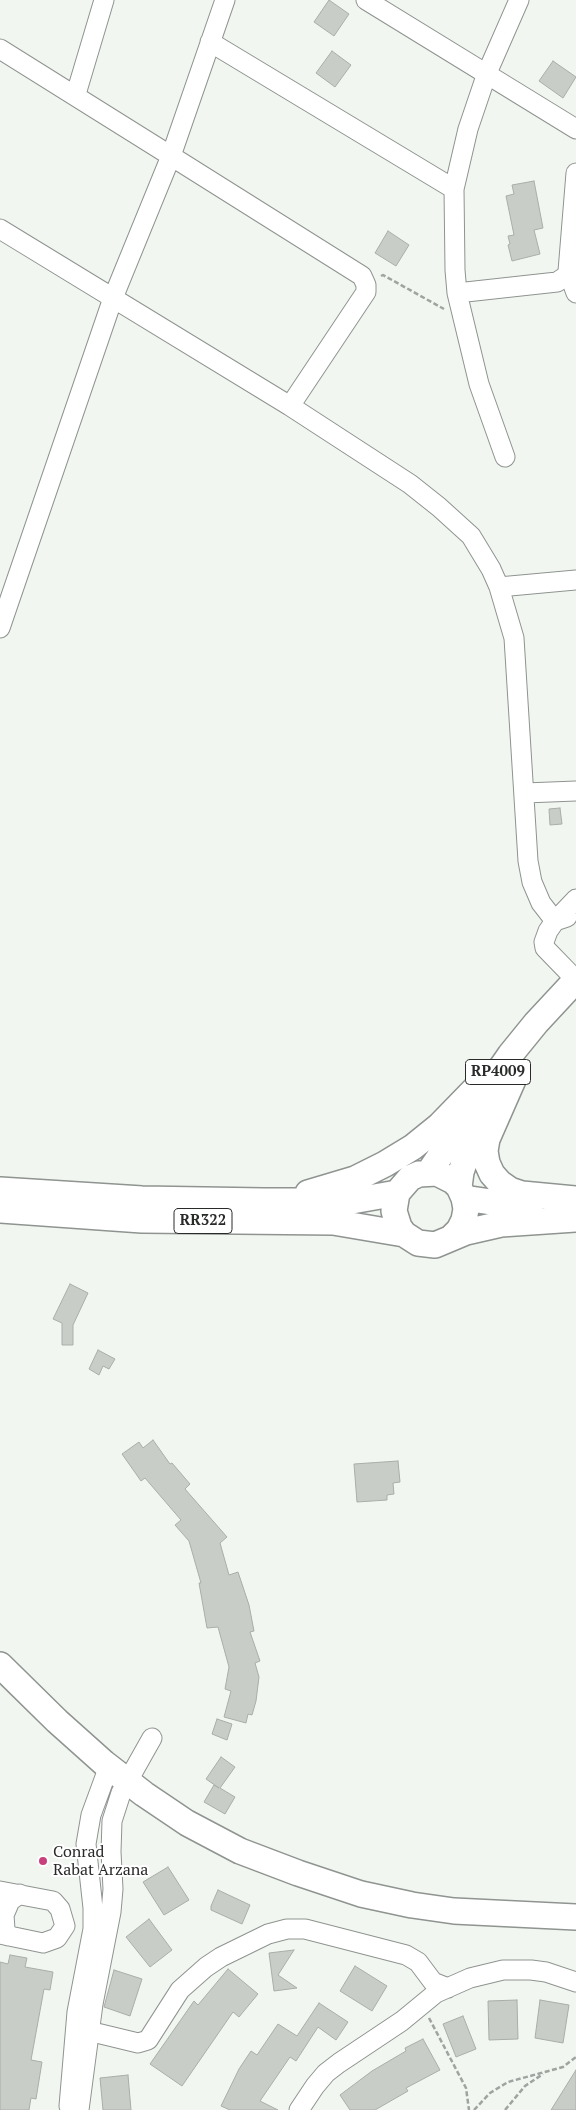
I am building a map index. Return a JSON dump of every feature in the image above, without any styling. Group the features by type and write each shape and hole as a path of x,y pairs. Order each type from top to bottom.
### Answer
{"main road":[{"name":"RP4009","path":"462,1193 461,1172 475,1136 509,1070 536,1023 576,980"},
{"name":"RP4009","path":"429,1172 509,1070 534,1048 576,1000"},
{"path":"509,1070 487,1139 487,1163 492,1174 510,1190 522,1194 576,1200"},
{"path":"264,1201 324,1189 355,1179 385,1164 413,1147 438,1126 461,1102 509,1070"},
{"path":"404,1234 395,1219 394,1202 397,1193 410,1178 429,1172 446,1176 462,1193 466,1209 464,1220 459,1230 451,1238"},
{"name":"RR322","path":"0,1190 142,1199 264,1201 352,1201 397,1193"},
{"path":"462,1193 512,1204 576,1200"},
{"name":"RR322","path":"0,1210 142,1220 333,1222 404,1234 418,1243 427,1245 474,1230 501,1224 576,1219"},
{"path":"0,1665 57,1721 118,1774 186,1823 240,1851 361,1894 412,1905 454,1911 576,1917"}],"street":[{"path":"76,94 104,0"},
{"path":"0,628 113,298 171,156 225,0"},
{"path":"366,0 576,129"},
{"path":"506,457 479,384 462,320 455,270 454,189 464,142 487,73 519,0"},
{"path":"210,42 454,189"},
{"path":"0,49 76,94 362,276 366,285 366,292 290,406"},
{"path":"457,293 557,282 566,276 568,271 576,173"},
{"path":"0,228 290,406 410,484 440,507 471,536 499,587 511,622 516,654 529,866 532,882 541,903 556,921"},
{"path":"568,271 576,293"},
{"path":"499,587 576,580"},
{"path":"525,793 576,791"},
{"path":"576,899 545,936 545,948 576,980"},
{"path":"556,921 567,917 576,918"},
{"path":"80,2110 83,2029 93,1929 93,1908 86,1844 91,1816 118,1774 152,1738"},
{"path":"68,2110 83,2029 92,2004 112,1912 112,1821 121,1793 118,1774"},
{"path":"91,1816 112,1821"},
{"path":"0,1891 53,1901 60,1909 65,1926"},
{"path":"20,1894 10,1901 4,1915 4,1935 43,1943 57,1938 65,1926"},
{"path":"65,1926 93,1929"},
{"path":"83,2029 138,2043 148,2040 180,1990 206,1967 221,1957 268,1934 287,1929 305,1929 406,1955 418,1962 433,1982 448,1988"},
{"path":"299,2110 315,2086 326,2074 339,2063 380,2037 436,1993 486,1973 510,1970 546,1972 576,1982"},
{"path":"422,2004 426,1974"}],"path":[{"path":"366,285 383,275 462,320"},
{"path":"422,2004 466,2088 469,2110"},
{"path":"474,2110 490,2093 508,2082 531,2074 563,2067 576,2057"},
{"path":"505,2110 525,2086 546,2072"}],"building":[{"path":"329,0 349,14 334,36 314,22"},
{"path":"332,51 351,65 335,87 316,73"},
{"path":"553,61 576,77 563,98 539,81"},
{"path":"534,181 543,228 534,230 540,254 512,261 508,236 514,235 506,196 514,194 512,185"},
{"path":"388,231 409,245 396,266 375,253"},
{"path":"560,808 562,824 550,825 549,809"},
{"path":"70,1284 88,1293 73,1325 73,1345 62,1345 62,1323 53,1319"},
{"path":"98,1350 115,1359 109,1369 103,1366 99,1375 89,1369"},
{"path":"153,1440 170,1464 172,1463 190,1484 185,1489 227,1537 220,1543 229,1575 238,1572 249,1605 254,1631 250,1632 260,1661 255,1663 259,1677 256,1701 252,1715 248,1714 246,1723 224,1717 231,1691 225,1689 229,1667 218,1627 207,1628 199,1583 201,1583 189,1541 175,1525 181,1520 145,1478 141,1481 122,1454 139,1442 143,1448"},
{"path":"398,1461 400,1482 393,1483 394,1494 387,1495 387,1500 357,1502 354,1464"},
{"path":"217,1719 232,1724 227,1740 212,1734"},
{"path":"221,1757 235,1767 220,1788 235,1797 225,1814 204,1802 214,1785 219,1788 206,1779"},
{"path":"168,1867 189,1900 164,1915 143,1882"},
{"path":"218,1890 250,1905 242,1924 211,1910"},
{"path":"149,1919 172,1950 150,1967 126,1937"},
{"path":"294,1950 278,1975 297,1988 274,1991 269,1953"},
{"path":"10,1955 27,1958 25,1967 53,1972 50,1990 44,1989 31,2060 42,2062 36,2099 31,2098 29,2110 0,2110 0,1962 8,1964"},
{"path":"355,1966 387,1986 372,2011 340,1991"},
{"path":"228,1969 258,1994 239,2017 233,2012 182,2086 150,2064 194,2001 198,2005"},
{"path":"114,1970 142,1979 130,2016 104,2007"},
{"path":"517,2000 518,2039 489,2040 488,2001"},
{"path":"540,2000 569,2005 563,2043 535,2038"},
{"path":"319,2003 348,2022 336,2040 318,2027 296,2061 290,2057 260,2101 278,2110 230,2110 221,2106 239,2069 251,2051 257,2055 278,2024 297,2036"},
{"path":"463,2016 476,2049 456,2057 443,2024"},
{"path":"423,2039 440,2070 406,2088 408,2091 375,2110 350,2110 340,2095 372,2071 406,2051 405,2048"},
{"path":"576,2070 576,2110 551,2110"},
{"path":"128,2075 131,2110 103,2110 100,2078"}],"place":[{"name":"Conrad Rabat Arzana","path":"43,1861"}]}
